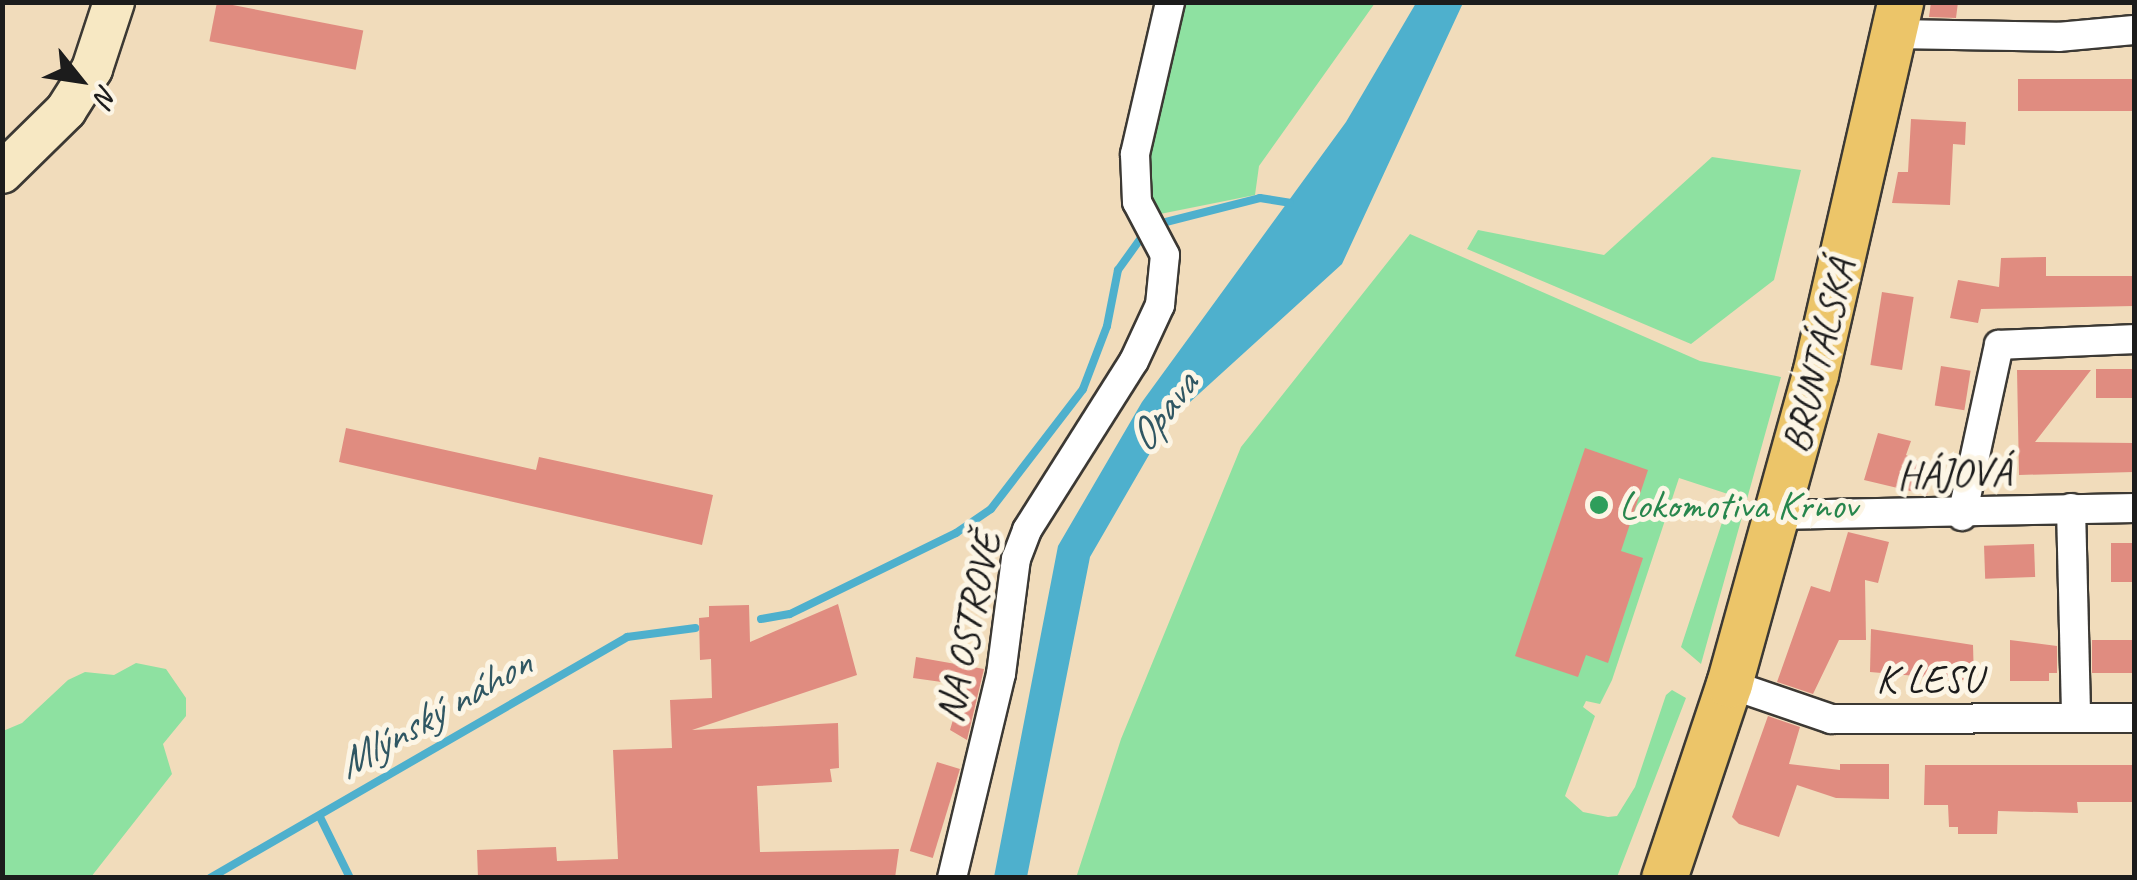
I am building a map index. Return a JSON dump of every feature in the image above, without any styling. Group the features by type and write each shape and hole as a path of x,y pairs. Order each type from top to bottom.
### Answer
{"main road":[{"name":"BRUNTÁLSKÁ","path":"1664,878 1729,684 1776,515 1897,18"}],"street":[{"path":"2,174 57,120 92,68 114,2"},
{"name":"NA OSTROVĚ","path":"952,878 1001,674 1016,559 1027,530 1134,361 1160,306 1167,274 1152,230 1137,202 1135,154 1170,2"},
{"path":"1897,18 2058,37 2134,30"},
{"path":"1962,516 1999,345 2134,340"},
{"path":"2071,508 2076,718"},
{"name":"HÁJOVÁ","path":"1776,515 1962,516 2134,508"},
{"name":"K LESU","path":"1729,684 1831,719 2134,718"}],"green space":[{"path":"1178,3 1375,3 1259,166 1255,195 1150,216 1143,199 1150,116"},
{"path":"1712,157 1801,170 1774,280 1691,344 1467,249 1478,230 1604,255"},
{"path":"1410,234 1700,361 1781,377 1701,664 1681,647 1731,495 1679,478 1612,680 1600,704 1586,701 1583,707 1595,716 1565,796 1583,812 1608,817 1617,816 1635,787 1666,695 1672,690 1686,698 1617,877 1076,878 1121,739 1241,447"},
{"path":"136,663 166,669 186,698 186,716 163,744 172,774 91,877 3,877 3,731 22,723 68,680 85,672 114,675"}],"water":[{"name":"Opava","path":"1416,3 1463,3 1342,264 1168,422 1090,557 1027,877 994,877 1058,546 1142,402 1346,122"}],"building":[{"path":"217,2 363,30 356,70 209,41"},
{"path":"1931,2 1958,2 1956,18 1929,17"},
{"path":"2018,79 2134,79 2134,111 2018,111"},
{"path":"1911,119 1966,122 1965,145 1953,144 1950,205 1892,203 1898,172 1908,172"},
{"path":"2046,257 2046,276 2134,276 2134,306 1981,309 1978,323 1950,318 1958,280 1999,287 2001,258"},
{"path":"1882,292 1914,297 1902,370 1870,365"},
{"path":"1941,366 1971,371 1964,410 1935,406"},
{"path":"2096,369 2134,369 2134,398 2096,398"},
{"path":"2017,370 2091,370 2035,442 2134,443 2134,472 2019,475"},
{"path":"346,428 536,470 539,457 713,495 702,545 339,462"},
{"path":"1878,433 1911,441 1906,455 1925,463 1920,478 1931,481 1927,495 1864,480"},
{"path":"1585,448 1648,470 1621,551 1643,558 1608,663 1586,655 1578,677 1515,656"},
{"path":"1848,532 1889,542 1878,583 1865,580 1866,640 1839,640 1813,694 1777,682 1811,586 1830,592"},
{"path":"2111,543 2134,543 2134,582 2111,582"},
{"path":"2034,544 2035,577 1985,579 1984,546"},
{"path":"838,604 857,675 692,730 838,723 839,768 830,769 832,782 757,786 760,852 899,849 895,878 478,878 477,850 556,847 557,861 618,859 613,750 672,748 670,700 712,698 711,659 700,660 699,618 709,617 709,606 749,605 750,642"},
{"path":"1871,629 1973,645 1974,681 1870,672"},
{"path":"2010,640 2057,646 2057,673 2049,673 2049,681 2010,681"},
{"path":"2092,640 2134,640 2134,673 2092,673"},
{"path":"916,657 984,669 967,740 950,730 963,685 913,678"},
{"path":"1768,716 1800,727 1789,764 1840,770 1840,764 1889,764 1889,799 1836,798 1797,785 1779,837 1739,824 1732,817"},
{"path":"937,762 960,769 933,858 910,851"},
{"path":"1925,765 2134,765 2134,802 2077,802 2078,813 1998,811 1997,834 1958,834 1958,827 1949,827 1948,805 1924,805"}],"waterway":[{"name":"Mlýnský náhon","path":"1158,224 1260,198 1290,203"},
{"name":"Mlýnský náhon","path":"761,619 790,614 956,533 991,509 1083,389 1107,326 1118,270 1146,231"},
{"name":"Mlýnský náhon","path":"210,878 627,637 695,628"},
{"path":"320,817 350,878"}],"place":[{"name":"Lokomotiva Krnov","path":"1599,505"}]}
